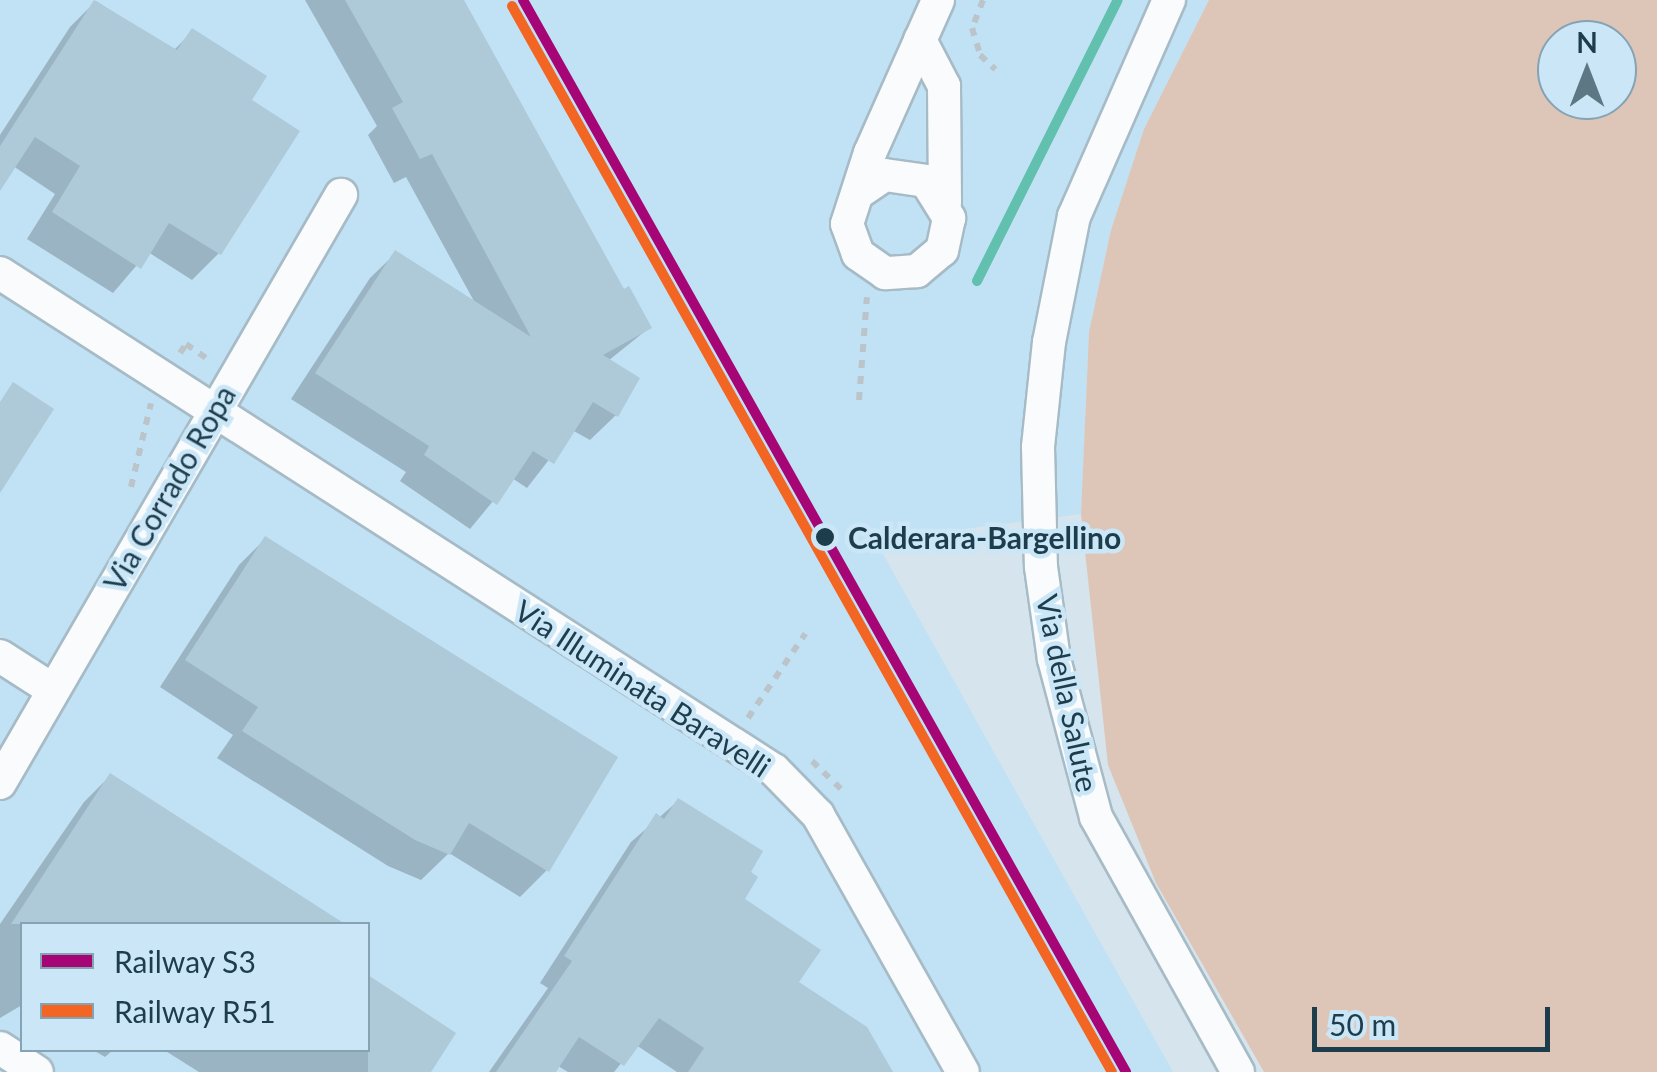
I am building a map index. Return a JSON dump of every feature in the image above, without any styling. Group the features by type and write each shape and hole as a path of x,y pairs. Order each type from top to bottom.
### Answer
{"street":[{"path":"920,40 944,86 948,235 932,263 901,274 870,266 850,240 847,224 888,114 920,40 938,0"},
{"name":"Via della Salute","path":"1169,0 1074,216 1049,342 1038,447 1042,567 1054,660 1096,817 1238,1072"},
{"path":"888,114 897,148 913,175 945,203"},
{"path":"858,193 885,175 913,175"},
{"name":"Via Corrado Ropa","path":"0,783 340,195"},
{"name":"Via Illuminata Baravelli","path":"0,274 791,784 818,816 963,1072"},
{"path":"0,656 54,690"},
{"path":"0,1048 37,1072"}],"path":[{"path":"983,0 972,28 980,55 995,70"},
{"path":"859,400 870,266"},
{"path":"129,490 139,474 151,401 186,344 233,376"},
{"path":"733,708 749,718 805,634"}],"shaded area":[{"path":"0,0 1209,0 1144,129 1111,230 1089,332 1081,514 875,540 1173,1072 0,1072"},
{"path":"1209,0 1657,0 1657,1072 1264,1072 1156,883 1108,765 1081,514 1089,332 1111,230 1144,129"}],"building":[{"path":"94,0 177,50 192,28 267,76 252,100 300,131 221,255 169,223 141,269 52,212 80,166 35,137 0,191 0,146"},
{"path":"345,0 464,0 624,289 629,286 652,328 603,355 640,378 618,417 593,402 554,464 533,451 497,505 424,455 429,446 315,373 395,250 531,337 432,154 420,159 392,108 403,102"},
{"path":"13,382 54,409 0,493 0,402"},
{"path":"265,536 618,757 549,872 469,823 450,855 415,840 242,731 258,707 185,660"},
{"path":"110,773 342,922 20,922 11,924"},
{"path":"678,798 763,851 751,872 758,877 745,899 821,950 799,982 867,1027 893,1072 688,1072 704,1048 659,1018 624,1066 579,1037 556,1072 496,1072 572,961 564,956 656,813 664,819"},
{"path":"370,976 456,1033 431,1072 368,1072"}],"waterway":[{"path":"977,281 1118,0"}],"rail line":[{"name":"S3","path":"523,0 1126,1072"},
{"name":"R51","path":"512,6 1112,1072"}],"place":[{"name":"Calderara-Bargellino","path":"825,537"}]}
